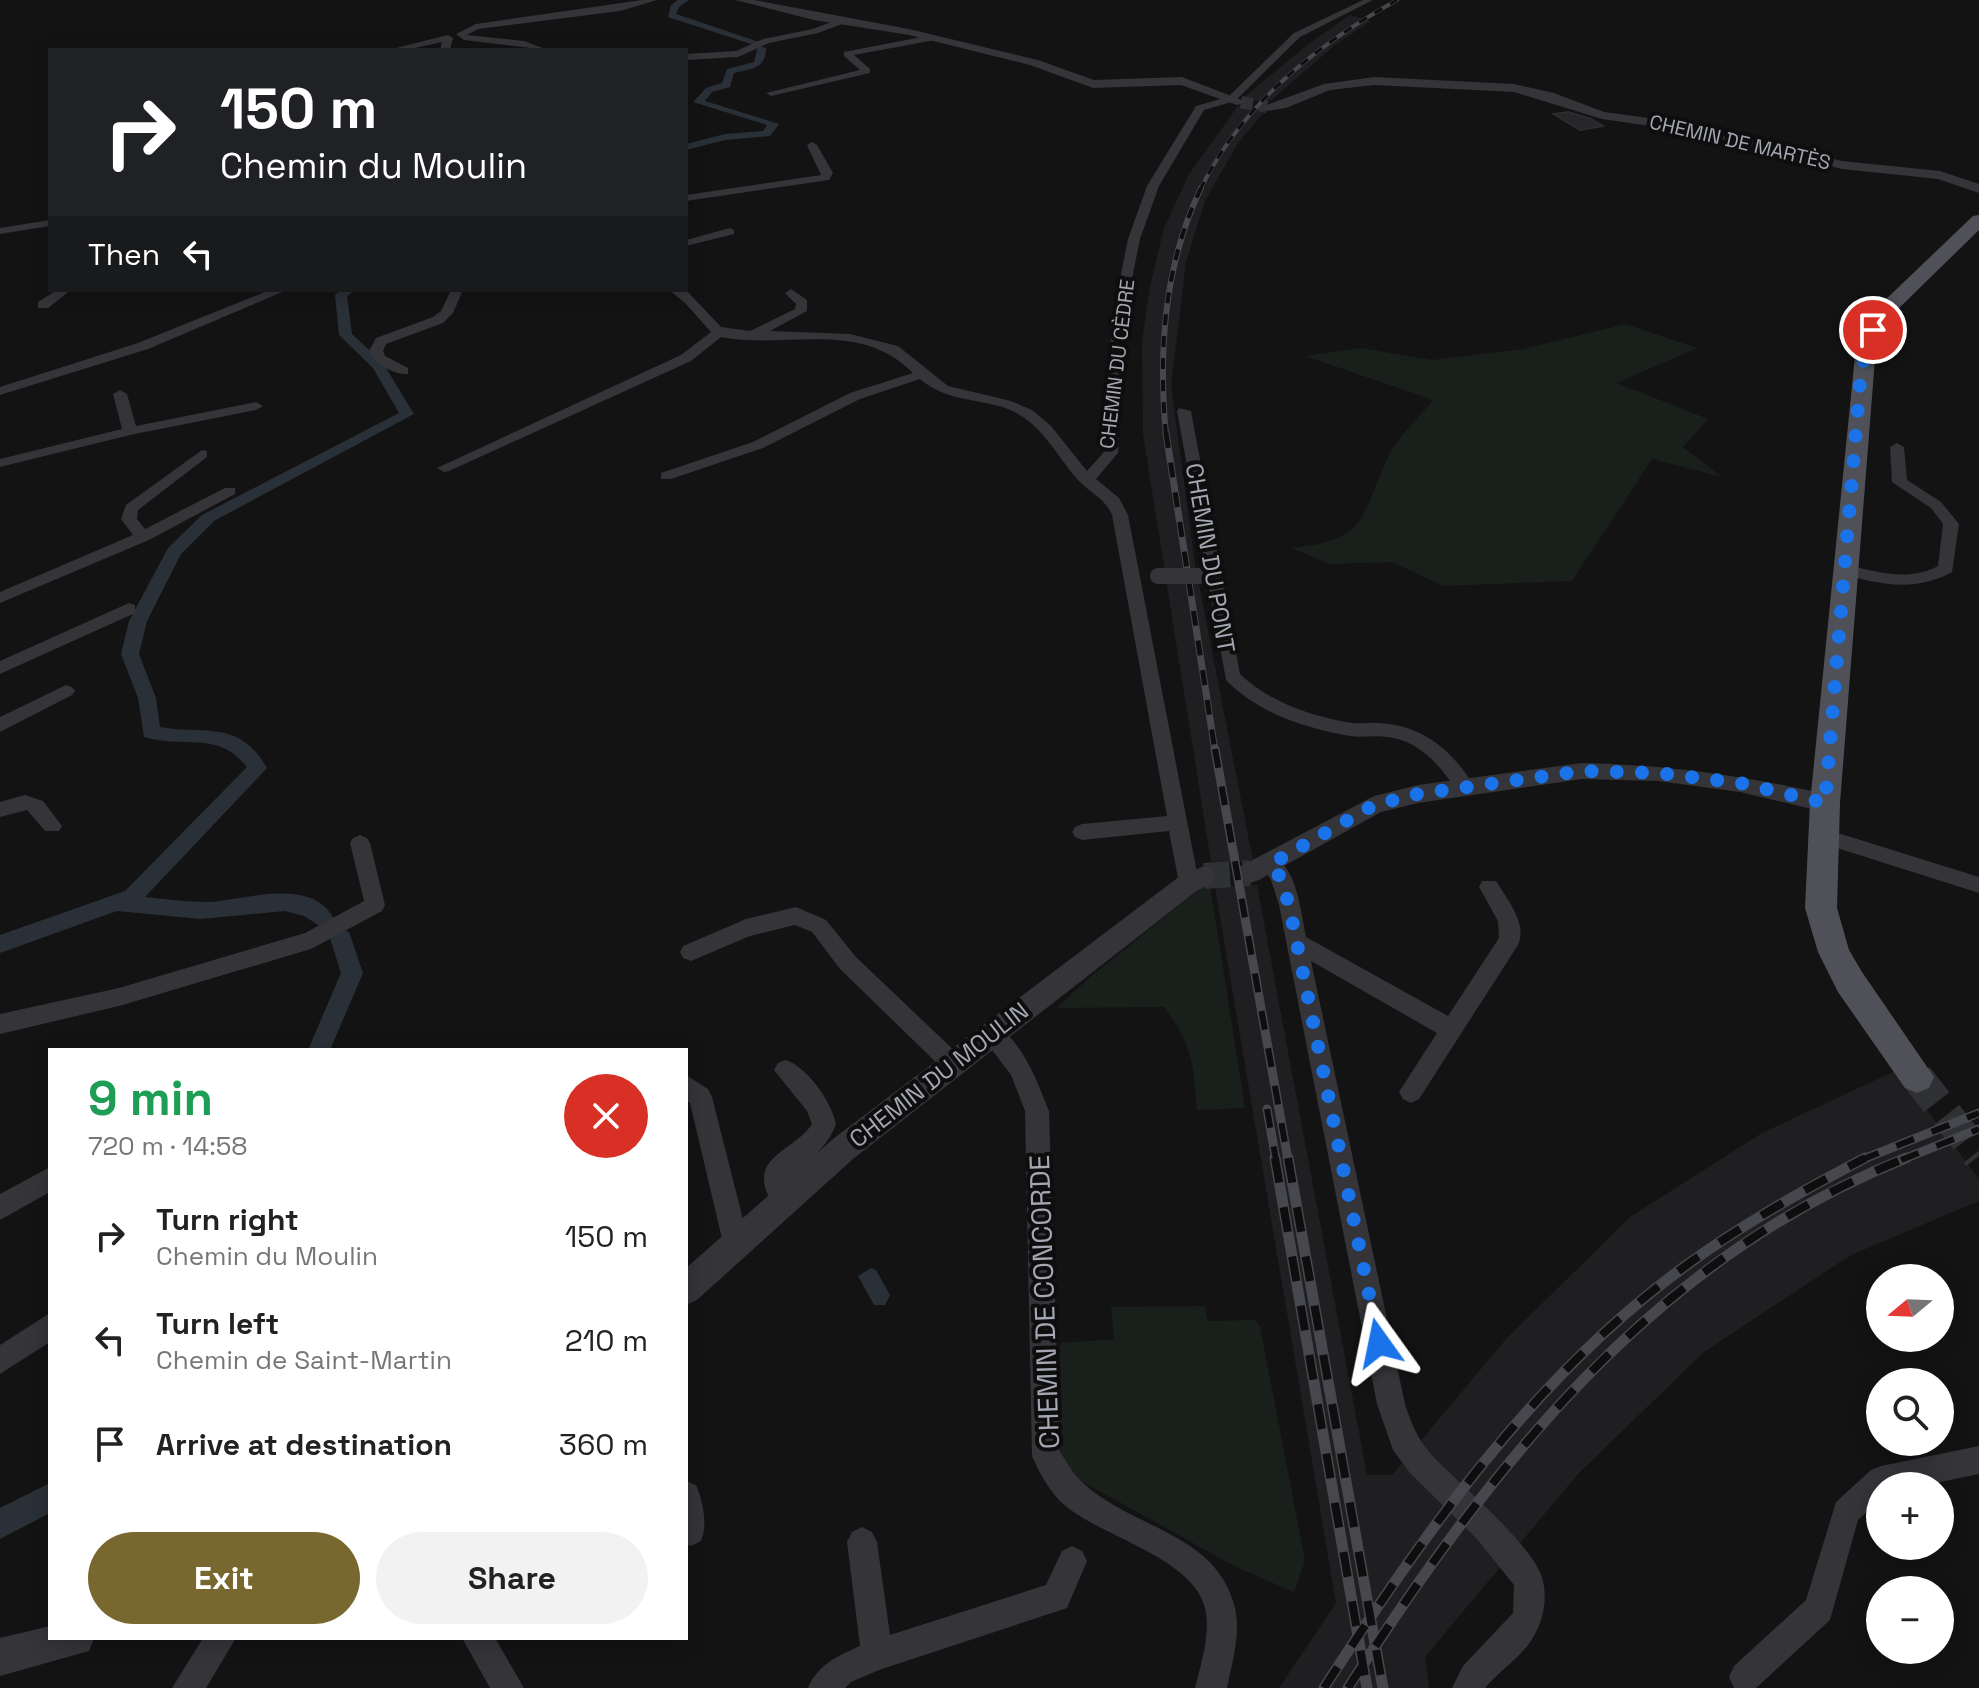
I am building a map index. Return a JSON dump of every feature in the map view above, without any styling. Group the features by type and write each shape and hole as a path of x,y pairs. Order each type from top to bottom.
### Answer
{"main road":[{"path":"1917,1077 1866,1006 1834,952 1821,908 1822,836 1866,346 1889,307 1979,220"}],"street":[{"path":"537,48 464,37 461,34 496,23 620,8 653,0"},
{"path":"740,0 932,38 1034,62 1093,84 1182,81 1237,101 1294,37 1315,23 1350,13 1369,0"},
{"path":"688,57 738,54 766,41 815,31 839,22"},
{"path":"402,48 448,38 446,48"},
{"path":"771,93 867,71 847,54 932,38"},
{"name":"CHEMIN DE MARTÈS","path":"1267,107 1286,104 1328,87 1366,82 1414,81 1514,88 1550,96 1615,118 1685,127 1842,165 1940,175 1979,189"},
{"name":"CHEMIN DU CÈDRE","path":"1196,880 1179,822 1133,576 1114,501 1087,480 1111,453 1118,319 1134,239 1153,186 1200,108 1237,101"},
{"path":"688,198 825,178 828,173 812,145"},
{"path":"1,231 48,223"},
{"path":"688,240 730,232"},
{"path":"43,305 62,292"},
{"path":"0,391 170,336 276,292"},
{"path":"403,371 379,358 376,351 381,341 438,320 447,313 456,292"},
{"path":"677,292 697,308 701,320 710,329 719,332 860,340 885,345 900,353 920,375 945,390 1025,412 1042,424 1087,480"},
{"path":"751,335 801,311 802,303 791,293"},
{"path":"444,468 686,358 719,332"},
{"path":"666,476 758,445 855,396 920,375"},
{"path":"120,394 130,431"},
{"path":"0,463 130,431 256,406"},
{"name":"CHEMIN DU PONT","path":"1184,411 1205,576 1229,664 1242,689 1317,721 1414,737 1447,761 1465,788"},
{"path":"1845,569 1895,581 1922,578 1946,568 1951,524 1936,505 1902,485 1897,447"},
{"path":"143,537 129,519 131,508 202,454"},
{"path":"0,598 143,537 230,491"},
{"path":"1133,576 1205,576"},
{"path":"0,668 129,609"},
{"path":"0,725 66,691"},
{"path":"1468,1688 1475,1671 1508,1646 1529,1611 1528,1579 1403,1440 1391,1404 1285,891 1260,868 1374,805 1582,771 1620,770 1740,783 1825,803"},
{"path":"0,810 29,802 39,805 52,826"},
{"path":"1082,832 1179,822"},
{"path":"1822,836 1979,885"},
{"path":"0,1024 66,1006 119,997 311,940 375,905 360,843"},
{"name":"CHEMIN DU MOULIN","path":"688,1287 785,1199 953,1064 1196,880"},
{"path":"1411,1092 1510,939 1508,920 1489,887"},
{"path":"691,952 746,928 796,916 819,926 848,963 953,1064"},
{"path":"1297,942 1450,1029"},
{"name":"CHEMIN DE CONCORDE","path":"991,1034 1020,1069 1037,1111 1046,1456 1073,1494 1200,1568 1222,1605 1223,1652 1211,1688"},
{"path":"785,1199 777,1188 778,1171 822,1137 826,1125 823,1112 786,1070"},
{"path":"688,1088 700,1097 736,1243"},
{"path":"0,1208 48,1180"},
{"path":"0,1361 48,1327"},
{"path":"1745,1677 1819,1609 1846,1512 1881,1480 1979,1460"},
{"path":"688,1509 691,1531"},
{"path":"862,1542 877,1655"},
{"path":"824,1688 840,1671 877,1655 1056,1597 1072,1561"},
{"path":"0,1657 68,1640"},
{"path":"188,1688 220,1640"},
{"path":"478,1640 508,1688"}],"shaded area":[{"path":"1350,15 1371,21 1335,45 1268,103 1243,98 1311,42"},
{"path":"1238,106 1264,112 1238,143 1205,201 1186,262 1171,386 1195,564 1253,861 1211,862 1143,434 1142,342 1150,286 1164,228 1189,174"},
{"path":"1626,324 1697,348 1617,383 1708,419 1683,447 1722,477 1652,459 1572,581 1443,586 1392,562 1330,564 1291,548 1335,539 1357,523 1365,512 1391,451 1433,400 1305,356 1361,348 1432,360 1523,349"},
{"path":"1206,884 1210,885 1245,1108 1197,1110 1190,1056 1181,1033 1164,1007 1057,1008 1091,976"},
{"path":"1257,885 1367,1475 1392,1475 1506,1339 1630,1217 1762,1133 1897,1070 1979,1179 1979,1201 1851,1255 1704,1352 1578,1474 1425,1657 1429,1688 1279,1688 1336,1603 1215,887"},
{"path":"871,1268 876,1270 890,1295 885,1305 874,1305 858,1276"},
{"path":"1205,1306 1208,1321 1255,1320 1260,1326 1305,1561 1294,1592 1236,1567 1067,1473 1061,1457 1057,1350 1061,1343 1114,1339 1111,1307"}],"building":[{"path":"1568,112 1603,126 1580,130 1554,114"}],"waterway":[{"path":"685,0 675,5 671,15 754,42"},
{"path":"688,146 725,137 766,134 774,124 698,102 709,90 727,85 730,71 757,64 761,59 761,48"},
{"path":"0,944 132,897 258,768 246,753 223,738 151,732 147,698 130,654 138,621 174,552 208,518 407,414 378,366 346,335 341,295 346,292"},
{"path":"119,903 200,910 285,902 312,910 323,919"},
{"path":"320,1048 352,973 341,938"},
{"path":"0,1524 48,1498"}],"tunnel":[{"path":"1241,102 1267,107"},
{"path":"1204,876 1250,873"},
{"path":"1917,1077 1979,1156"}],"railway":[{"path":"1201,189 1217,159 1259,104 1310,58 1397,0"},
{"path":"1166,435 1163,372 1167,309 1179,247 1201,189"},
{"path":"1166,433 1215,751"},
{"path":"1215,749 1288,1160"},
{"path":"1267,1109 1276,1160"},
{"path":"1862,1160 1979,1113"},
{"path":"1906,1158 1979,1129"},
{"path":"1275,1158 1358,1637"},
{"path":"1288,1158 1371,1618"},
{"path":"1376,1646 1460,1525 1521,1449 1586,1377 1656,1311 1732,1252 1815,1201 1906,1158"},
{"path":"1901,1160 1906,1158"},
{"path":"1371,1618 1442,1516 1485,1461 1530,1408 1629,1310 1727,1237 1862,1160"},
{"path":"1358,1637 1371,1618"},
{"path":"1371,1618 1376,1646"},
{"path":"1324,1688 1358,1637"},
{"path":"1358,1637 1363,1665"},
{"path":"1363,1665 1376,1646"},
{"path":"1376,1646 1383,1688"},
{"path":"1348,1688 1363,1665"},
{"path":"1363,1665 1367,1688"}],"route":[{"path":"1379,1343 1289,905 1280,877 1271,864 1374,805 1418,794 1582,771 1620,770 1740,783 1825,803 1861,370 1873,330"}]}
